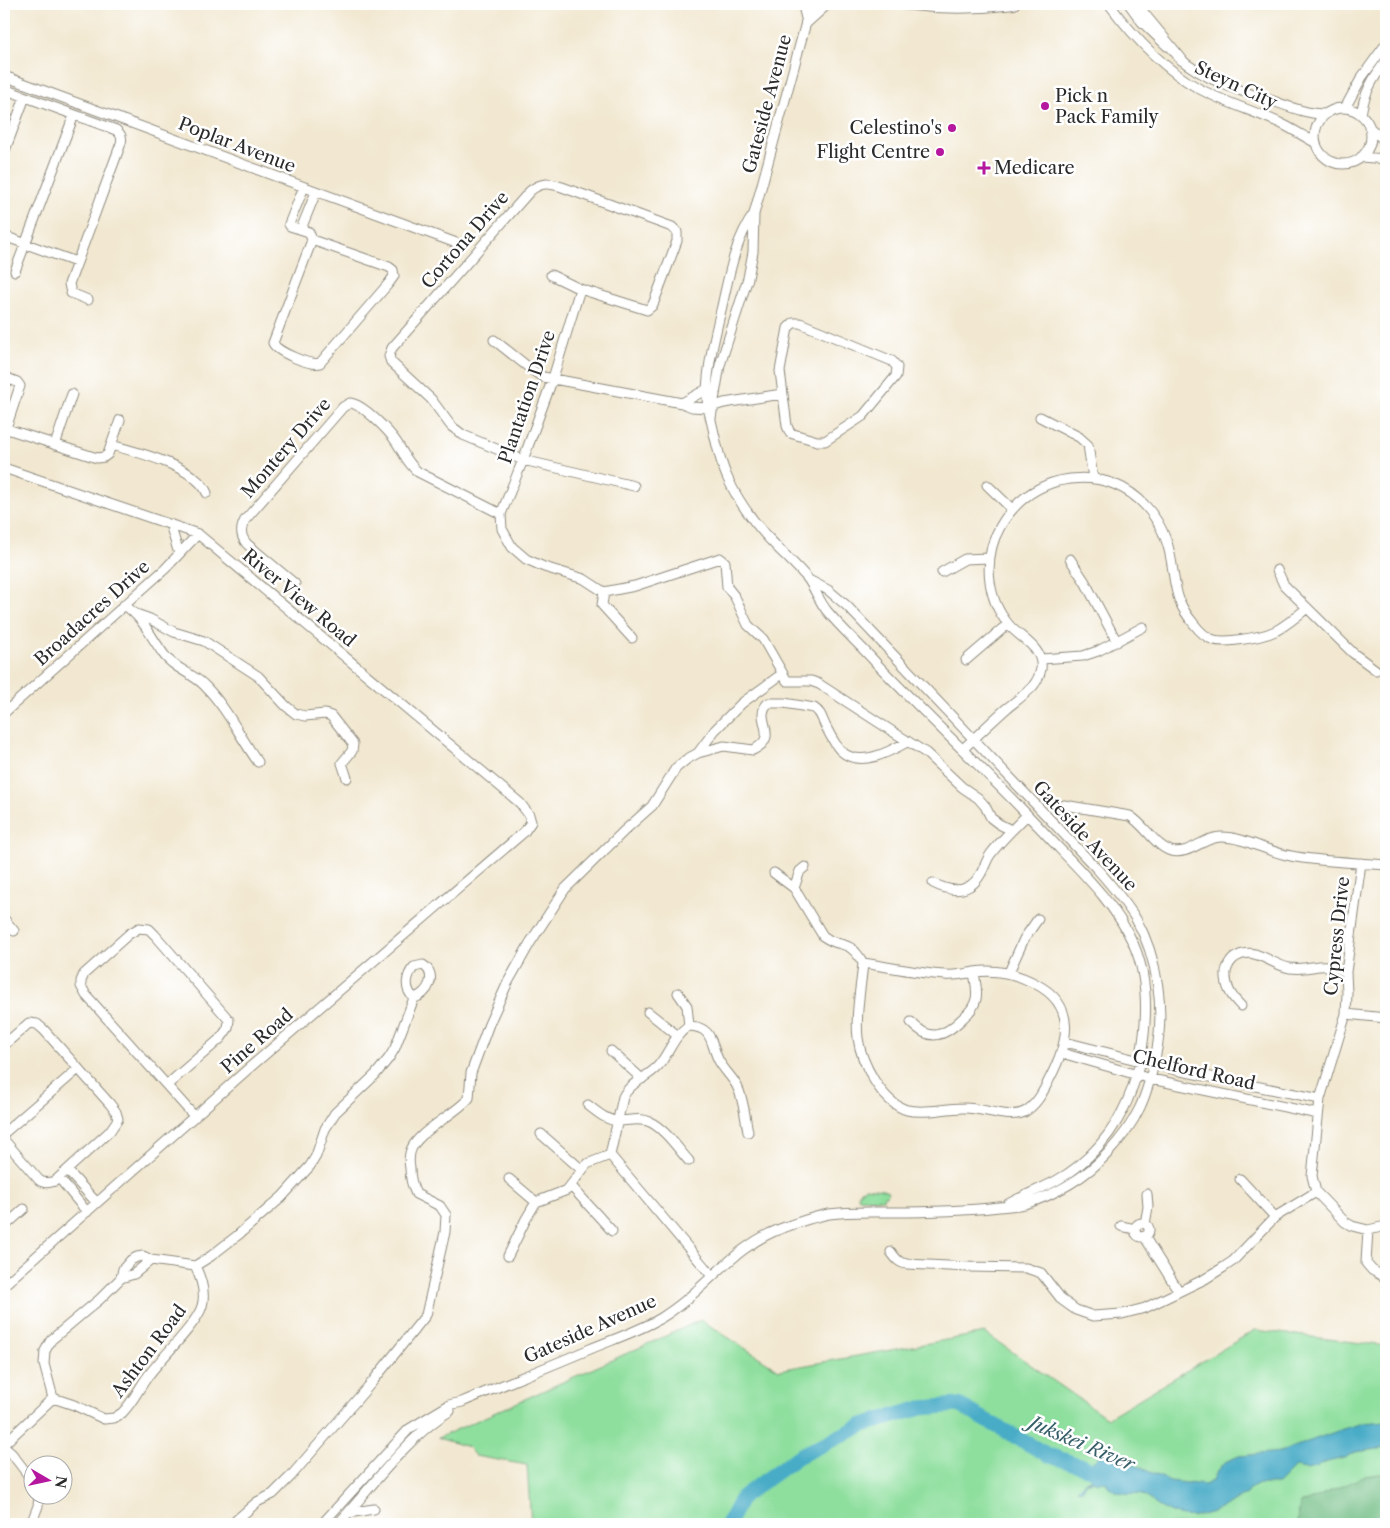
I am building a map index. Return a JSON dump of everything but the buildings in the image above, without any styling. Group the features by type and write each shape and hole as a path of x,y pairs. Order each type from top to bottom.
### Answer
{"main road":[{"path":"803,4 806,22"},
{"path":"806,22 827,4"},
{"path":"903,4 954,9 1014,4"},
{"path":"1140,4 1144,14 1182,60"}],"street":[{"name":"Gateside Avenue","path":"322,1524 409,1429 449,1405 462,1402 650,1323 673,1309 754,1241 779,1229 829,1214 962,1210 1022,1205 1077,1179 1098,1163 1132,1124 1143,1102 1151,1079 1159,1024 1158,989 1150,953 1138,922 1098,870 847,606 828,590 809,580 768,538 739,500 727,478 720,457 714,438 711,407 720,365 748,278 754,252 754,214 811,4"},
{"name":"Steyn City","path":"1109,4 1134,36 1175,73 1209,94 1283,124 1316,143"},
{"name":"Steyn City","path":"1129,4 1152,33 1182,60 1207,76 1299,110 1326,114"},
{"path":"1345,108 1369,65 1386,44"},
{"path":"1361,115 1365,94 1386,61"},
{"name":"Poplar Avenue","path":"4,76 459,244"},
{"path":"4,89 116,130 121,134 122,139 69,284 69,291 88,300"},
{"path":"4,153 25,97"},
{"path":"1369,127 1368,147 1353,162 1344,164 1334,163 1326,159 1316,143 1316,127 1326,114 1338,108 1354,110 1386,142"},
{"path":"15,271 74,115"},
{"path":"1360,157 1386,159"},
{"name":"Cortona Drive","path":"550,275 580,289 645,310 650,309 677,241 677,232 672,226 562,187 542,183 530,190 390,352 390,359 393,366 431,399 457,431 523,460 634,486"},
{"path":"304,187 289,224 309,232 312,240 273,340 277,348 308,363 316,364 320,363 394,276 393,270 388,267 312,240"},
{"path":"301,229 316,192"},
{"name":"Gateside Avenue","path":"711,407 707,389 711,356 730,273 744,231 754,214"},
{"path":"4,236 76,262"},
{"name":"Plantation Drive","path":"501,514 553,378 580,289"},
{"path":"793,323 800,324 892,361 897,367 896,376 863,416 825,441 817,441 790,433 787,426 782,394 780,372 788,328 793,323"},
{"path":"494,340 538,375 692,407 711,407 724,403 782,394"},
{"path":"4,377 17,382 20,386 5,428 98,458 106,455 120,420"},
{"path":"682,404 707,389"},
{"path":"55,445 72,394"},
{"name":"Montery Drive","path":"294,584 247,544 241,534 242,527 249,515 343,408 350,403 360,406 390,434 408,463 418,472 501,514"},
{"path":"1040,417 1079,437 1088,445 1092,478"},
{"path":"111,444 178,468 199,480 207,492"},
{"name":"River View Road","path":"4,468 198,534 520,803 527,811 531,822"},
{"path":"963,749 1033,686 1040,670 1041,659 1038,652 1008,624 995,601 988,570 989,558 996,534 1012,509 1029,495 1050,484 1072,479 1092,478 1122,487 1143,502 1160,526 1167,541 1180,604 1204,635 1217,641 1246,640 1267,636 1282,628 1307,608"},
{"path":"986,485 1012,509"},
{"path":"501,514 502,529 505,537 512,547 526,559 544,567 584,579 604,592 636,586 720,558 725,562 728,588 735,597 742,615 748,625 763,639 787,681 819,684 856,706 926,753 962,787 978,798 985,806 991,818 1011,830"},
{"path":"170,524 178,554"},
{"name":"Broadacres Drive","path":"4,713 164,569 198,534"},
{"path":"942,572 955,563 966,559 989,558"},
{"path":"1070,559 1085,582 1117,642"},
{"path":"1277,570 1284,585 1353,653 1376,670"},
{"name":"Gateside Avenue","path":"809,580 818,599 834,619 927,716 963,749 1098,890 1118,916 1134,946 1146,995 1146,1026 1135,1075 1124,1108 1117,1122 1097,1148 1075,1169 1057,1182 1005,1206"},
{"path":"604,592 602,605 632,638"},
{"path":"124,605 145,624 165,657 203,684 216,699 258,762"},
{"path":"136,614 150,618 176,633 204,641 258,676 286,706 299,715 328,715 334,719 353,744 352,751 342,763 347,778"},
{"path":"966,660 1008,624"},
{"path":"1041,659 1083,656 1117,642 1143,627"},
{"path":"698,753 715,730 742,703 782,674"},
{"path":"232,1524 257,1502 273,1494 291,1476 373,1381 426,1315 445,1232 446,1215 440,1206 416,1194 412,1188 410,1151 422,1134 450,1115 468,1098 471,1073 489,1024 530,943 565,889 637,818 652,806 676,768 687,759 698,753 724,746 753,750 759,747 767,738 763,713 768,703 818,710 831,737 841,750 851,757 873,756 908,742"},
{"name":"Cypress Drive","path":"1064,805 1130,816 1159,843 1172,851 1184,851 1207,839 1222,837 1292,856 1386,865"},
{"path":"933,883 944,889 963,890 969,886 981,874 990,856 1011,830 1027,815"},
{"name":"Pine Road","path":"4,1285 248,1069 524,832 531,822"},
{"name":"Cypress Drive","path":"1316,1192 1313,1184 1312,1164 1320,1099 1346,1014 1346,972 1361,862"},
{"path":"794,888 800,871 805,867"},
{"path":"774,873 794,888 823,936 829,940 852,947 857,953 862,963 858,1039 880,1089 892,1102 902,1108 918,1112 976,1108 1009,1114 1024,1112 1044,1092 1066,1042 1065,1021 1058,1002 1044,988 1009,972 974,972 947,976 862,963"},
{"path":"4,919 14,931"},
{"path":"1009,972 1024,939 1038,919"},
{"path":"167,1085 221,1038 228,1028 229,1020 155,934 149,930 139,928 129,934 84,974 81,986 86,995 107,1019 196,1117"},
{"path":"1241,1006 1232,997 1228,989 1226,970 1230,962 1243,954 1258,954 1287,967 1299,968 1323,964 1346,972"},
{"path":"911,1022 921,1032 934,1035 941,1035 956,1025 974,1006 977,989 974,972"},
{"path":"678,993 686,1006 689,1026"},
{"path":"22,1467 4,1445 53,1398 44,1364 48,1345 57,1334 100,1299 121,1278 123,1269 137,1257 143,1256 151,1260 195,1266 255,1222 304,1175 316,1156 326,1129 335,1113 375,1075 389,1058 395,1048 414,998"},
{"path":"648,1012 678,1036"},
{"path":"1346,1014 1386,1018"},
{"path":"4,1045 26,1025 34,1022 44,1030 118,1115 118,1119 110,1131 59,1178 50,1183 39,1180 4,1140"},
{"path":"610,1156 622,1097 626,1090 659,1065 678,1036 689,1026"},
{"path":"689,1026 701,1028 705,1031 710,1038 720,1063 737,1086 741,1095 748,1132"},
{"name":"Chelford Road","path":"1066,1042 1139,1059 1184,1072 1320,1099"},
{"path":"611,1051 642,1079"},
{"name":"Chelford Road","path":"1062,1053 1151,1079 1318,1114"},
{"path":"1114,1068 1118,1054"},
{"path":"4,1133 78,1069"},
{"path":"588,1105 606,1117 618,1121 640,1120 656,1125 689,1161"},
{"path":"541,1134 582,1170"},
{"path":"508,1256 536,1202 558,1194 571,1186 582,1170 592,1162 610,1156"},
{"path":"610,1156 712,1276"},
{"path":"67,1170 97,1203"},
{"path":"59,1178 87,1212"},
{"path":"1240,1178 1276,1217"},
{"path":"509,1179 536,1202"},
{"path":"571,1186 612,1231"},
{"path":"891,1252 896,1260 907,1264 1018,1267 1034,1270 1041,1273 1047,1279 1068,1306 1093,1316 1122,1314 1145,1308 1178,1290 1205,1279 1228,1264 1276,1217 1316,1192 1352,1226 1368,1230 1386,1226"},
{"path":"1144,1236 1148,1230 1145,1224 1148,1207 1147,1194"},
{"path":"4,1227 24,1210"},
{"path":"1135,1229 1140,1224 1145,1224"},
{"path":"1121,1226 1135,1229"},
{"path":"1135,1229 1138,1235 1144,1236 1178,1290"},
{"path":"1368,1230 1366,1263 1372,1270 1386,1278"},
{"name":"Ashton Road","path":"53,1398 74,1405 104,1419 114,1418 122,1413 161,1360 200,1312 203,1292 195,1266"},
{"name":"Gateside Avenue","path":"338,1524 413,1441 462,1402"},
{"path":"31,1524 38,1506"},
{"path":"348,1513 374,1509"}],"green space":[{"path":"865,1187 888,1191 887,1196 884,1196 883,1199 859,1198 860,1190"},
{"path":"701,1320 779,1370 985,1333 1107,1418 1255,1330 1386,1346 1386,1524 531,1524 527,1465 475,1456 468,1447 438,1438"},
{"path":"1386,1473 1386,1524 1297,1524 1300,1504 1365,1476"}],"water":[{"path":"1386,1421 1386,1448 1355,1452 1344,1458 1316,1467 1306,1469 1295,1467 1278,1484 1259,1484 1248,1490 1246,1495 1220,1509 1203,1515 1181,1516 1174,1514 1141,1495 1114,1490 1108,1486 1107,1482 1101,1481 1097,1483 1093,1481 1090,1483 1087,1481 1082,1490 1077,1489 1087,1480 1090,1480 1090,1475 1085,1470 1106,1449 1106,1452 1120,1457 1124,1463 1132,1464 1170,1481 1205,1485 1213,1480 1225,1462 1239,1456 1280,1452 1363,1423"}],"waterway":[{"name":"Jukskei River","path":"728,1524 742,1497 799,1456 863,1425 921,1408 959,1405 1048,1455 1106,1474"}],"place":[{"name":"Pick n Pack Family","path":"1045,106"},
{"name":"Celestino's","path":"952,128"},
{"name":"Flight Centre","path":"940,152"},
{"name":"Medicare","path":"984,168"}]}
